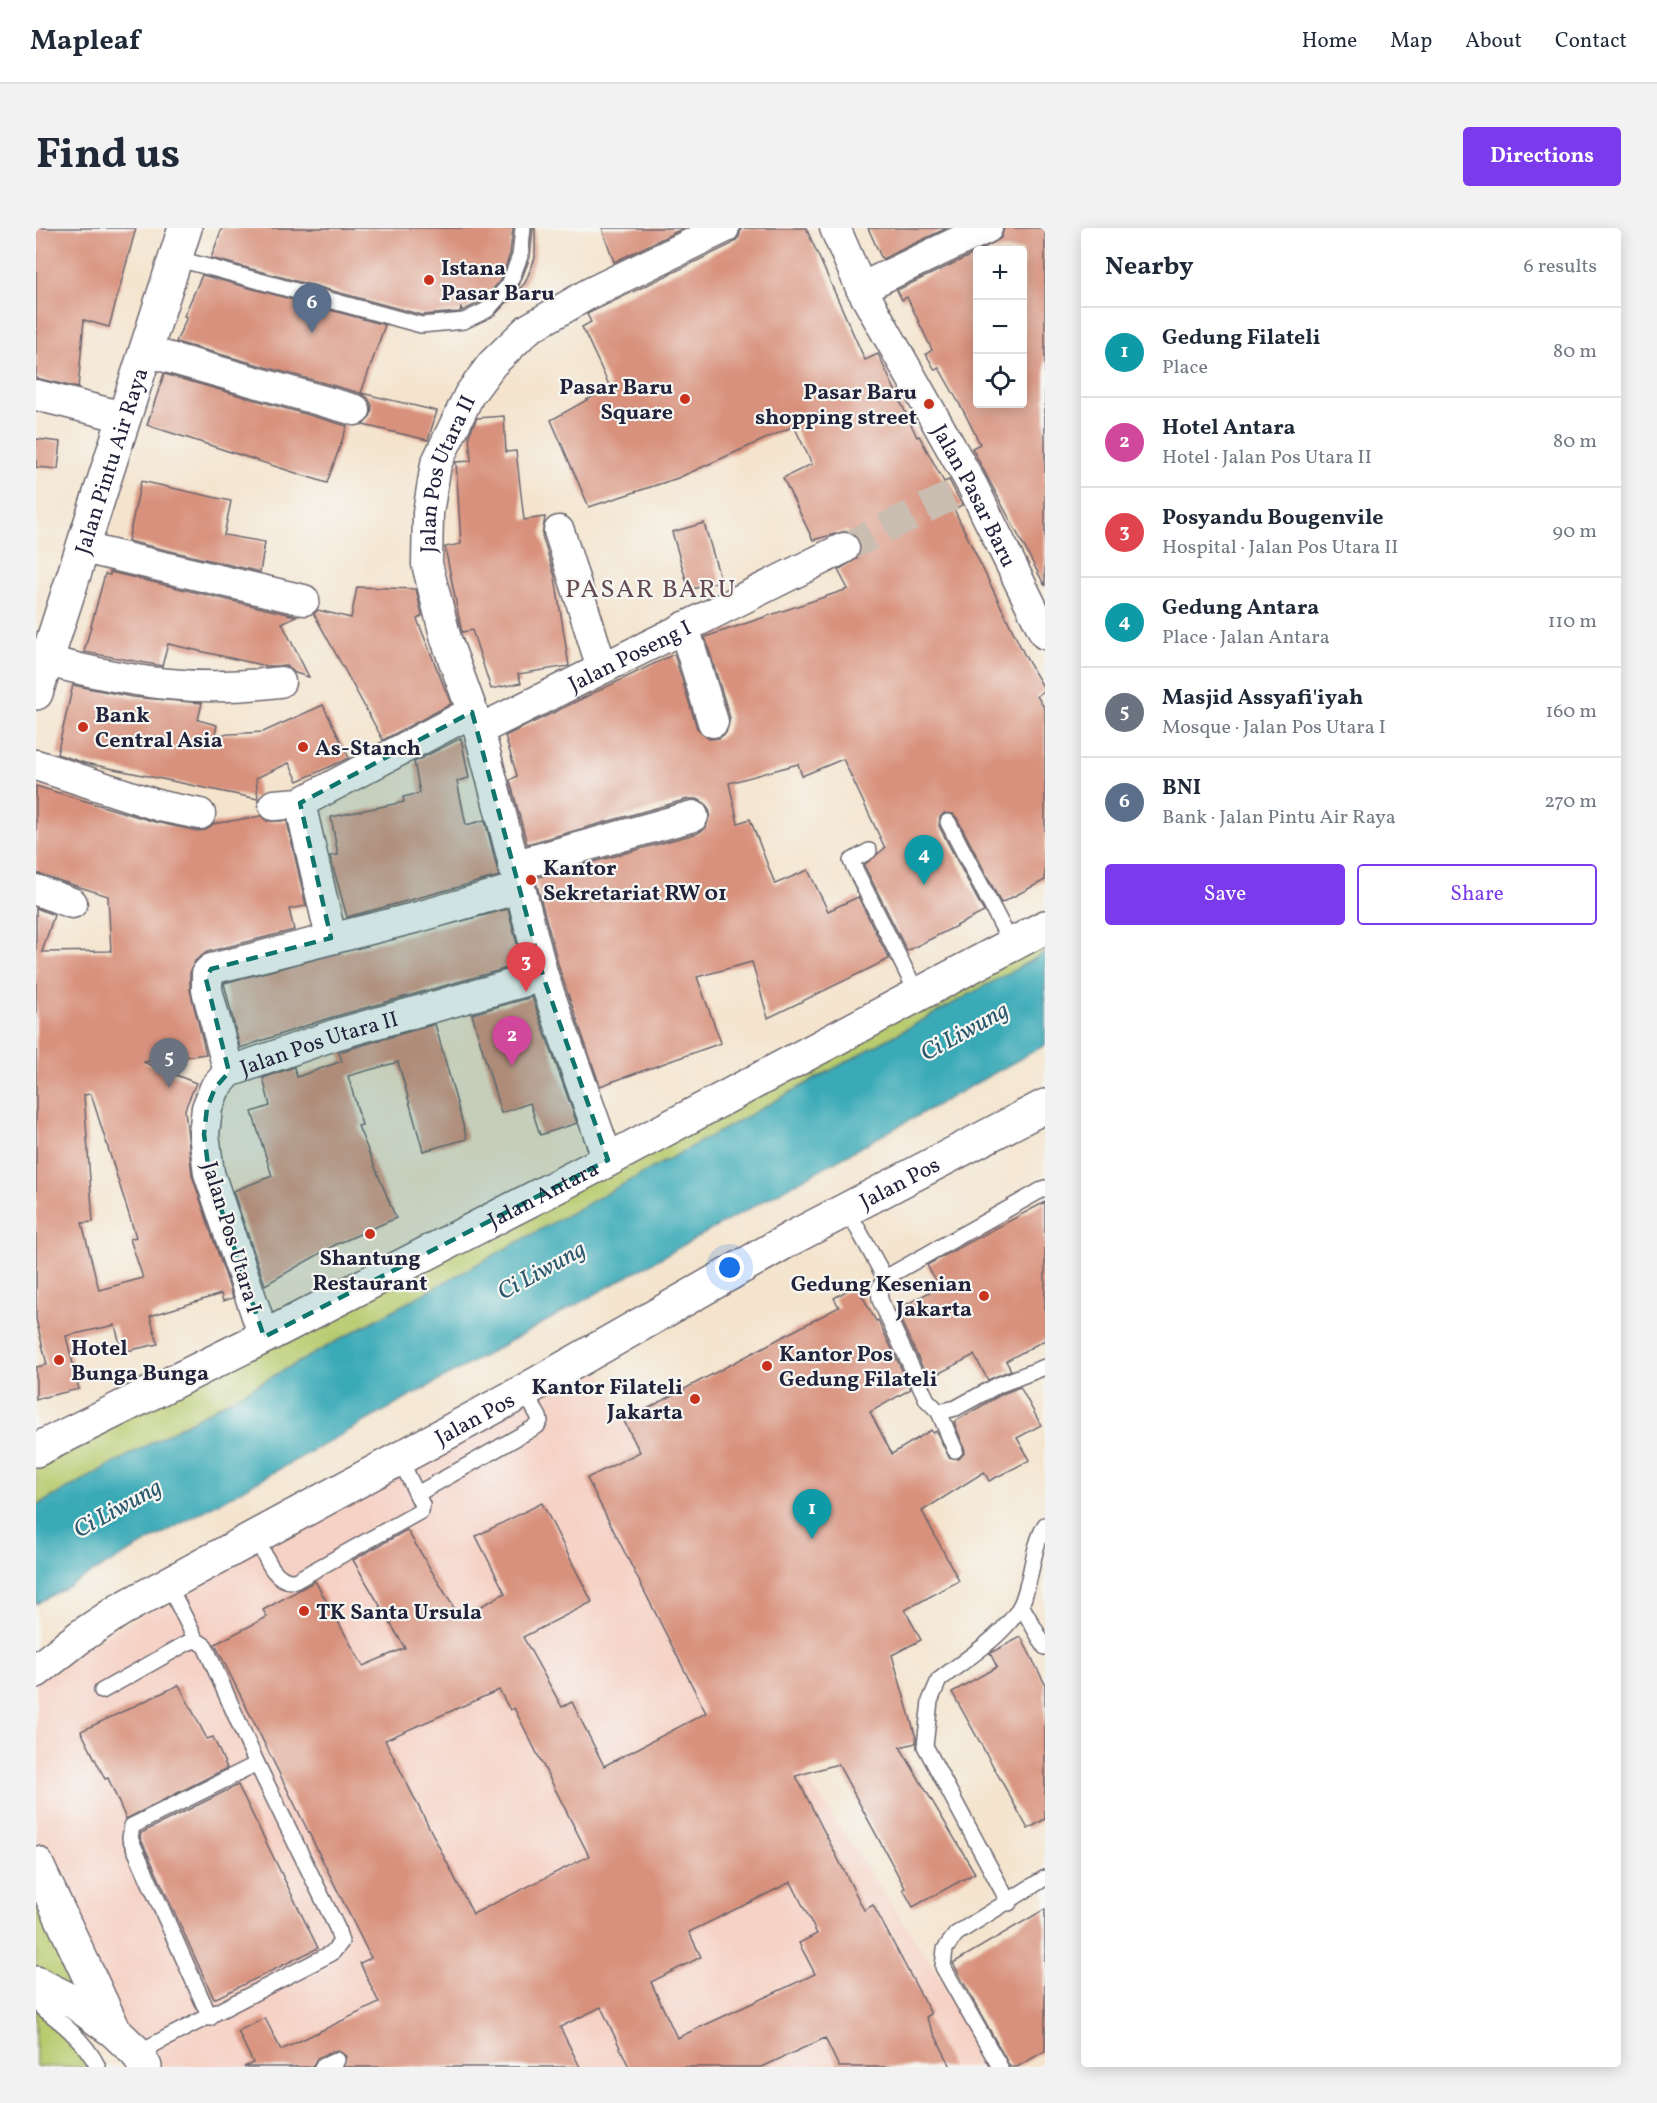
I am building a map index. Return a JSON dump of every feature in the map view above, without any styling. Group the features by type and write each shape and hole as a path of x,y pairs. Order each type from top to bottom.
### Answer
{"street":[{"name":"Jalan Pos Utara II","path":"608,1160 543,976 475,721 446,639 427,564 426,540 436,464 469,395 492,364 528,329 590,293 724,228"},
{"name":"Jalan Pasar Baru","path":"835,228 861,288 964,489 1045,634"},
{"path":"861,288 987,228"},
{"name":"Jalan Pintu Air Raya","path":"41,671 83,548 180,243"},
{"path":"146,351 355,410"},
{"path":"36,394 124,417"},
{"path":"559,531 602,668"},
{"path":"83,548 304,600"},
{"name":"Jalan Poseng I","path":"331,938 287,804 602,668 844,548"},
{"path":"684,627 713,722"},
{"path":"41,671 155,685 234,688 280,682"},
{"path":"36,765 160,806 200,814"},
{"path":"516,877 693,816"},
{"name":"Jalan Pos Utara II","path":"516,877 331,938 211,969 207,973 207,990 229,1072 334,1035 543,976"},
{"path":"36,890 72,903"},
{"name":"Jalan Antara","path":"36,1450 264,1337 608,1160 1045,927"},
{"name":"Jalan Pos Utara I","path":"229,1072 214,1088 207,1108 204,1134 209,1173 264,1337"},
{"name":"Jalan Pos","path":"37,1672 81,1636 168,1584 524,1391 847,1209 1040,1106"},
{"path":"36,1863 132,2050"},
{"path":"36,1983 74,2002 132,2050"}],"lane":[{"path":"180,243 331,303 421,325 430,325 464,321 487,310 509,285 520,255 523,228"},
{"path":"948,822 1012,945"},
{"path":"869,851 851,861 918,995"},
{"path":"955,1450 939,1412 927,1400 880,1300 879,1289 885,1278 1045,1188"},
{"path":"847,1209 885,1278"},
{"path":"939,1412 956,1408 998,1385 1045,1367"},
{"path":"417,1494 537,1426 540,1421 539,1417 524,1391"},
{"path":"256,1537 277,1576 286,1582 295,1581 421,1511 422,1505 400,1459"},
{"path":"1009,1903 925,1746 930,1701 939,1680 1001,1629 1021,1605 1037,1541 1045,1525"},
{"path":"132,2050 210,2018 332,1953 341,1942 337,1928 257,1764 205,1646 196,1640 168,1584"},
{"path":"1021,1605 1045,1647"},
{"path":"102,1691 196,1640"},
{"path":"210,2018 130,1838 130,1830 132,1826 257,1764"},
{"path":"1000,2067 943,1966 945,1949 956,1934 1009,1903 1045,1878"},
{"path":"36,2003 68,2028 88,2050 98,2067"},
{"path":"322,2067 337,2060"}],"highlighted area":[{"path":"472,712 543,976 608,1160 264,1337 209,1173 204,1134 207,1108 215,1088 229,1072 206,979 211,969 331,938 300,803"}],"shaded area":[{"path":"591,1353 814,1789 1000,2067 132,2067 36,1860 36,1676"}],"green space":[{"path":"1045,927 1045,953 36,1506 36,1445"},
{"path":"36,1860 115,2032 36,1983"},
{"path":"36,2003 97,2067 36,2067"}],"water":[{"name":"Ci Liwung","path":"1045,953 1045,1045 36,1604 36,1506"}],"building":[{"path":"36,228 136,228 109,327 84,320 78,388 36,378"},
{"name":"Istana Pasar Baru","path":"222,228 513,228 510,254 501,280 481,302 462,311 461,307 460,312 422,315 211,258"},
{"path":"533,228 535,228 535,258 525,283 494,316 518,288 530,257"},
{"path":"602,228 684,228 614,262"},
{"path":"741,228 806,228 865,360 878,354 917,437 919,436 944,482 949,480 962,505 954,509 1026,658 1045,690 1037,696 1045,709 1045,880 1001,903 957,818 953,814 944,813 940,817 939,826 984,912 907,951 864,865 885,848 843,759 802,776 798,764 729,783 738,823 750,819 775,884 808,870 828,911 858,897 889,959 768,1018 752,962 697,977 721,1043 600,1086 560,971 535,878 698,833 706,828 710,812 705,803 697,799 688,799 527,844 510,780 517,776 505,736 674,654 697,728 709,739 719,738 726,733 730,718 705,637 848,589 838,570 858,558 861,550 859,540 846,531 813,540 783,478 812,464 794,426 678,478 589,507 551,420 610,387 582,327 591,322 587,314 732,244 739,237"},
{"path":"868,228 947,228 882,259"},
{"path":"1004,228 1045,228 1045,586 972,448 980,444 964,412 939,368 935,370 926,354 932,350 907,297 902,300 897,290 973,254 973,408 1027,408 1027,246 987,246 1001,238"},
{"path":"202,275 385,325 361,393 437,411 428,440 363,425 371,415 372,406 368,398 360,393 176,342 187,317 184,316"},
{"path":"164,374 347,426 327,483 147,425"},
{"path":"504,416 506,452 516,451 524,520 545,517 542,536 555,577 569,666 518,674 521,683 491,689 472,630 462,632 445,547 461,544 456,462 471,461 469,435 477,418"},
{"path":"36,439 61,442 58,469 36,467"},
{"path":"141,481 231,501 224,535 265,542 260,572 128,541"},
{"path":"704,523 721,581 689,590 672,532"},
{"path":"110,572 296,616 282,623 309,677 295,673 287,666 266,666 168,644 162,666 84,652 105,574 110,575"},
{"path":"357,587 416,589 422,616 417,619 451,704 383,740 314,614 318,610 351,618"},
{"path":"73,685 132,697 202,703 198,720 217,725 215,735 263,732 323,705 349,758 298,781 289,763 256,778 258,799 85,763 57,754"},
{"path":"461,738 469,778 457,781 466,825 485,820 499,876 347,917 330,856 338,855 331,817 404,802 403,797 420,793 414,762"},
{"path":"36,786 155,822 197,831 206,830 213,824 261,816 267,821 287,821 306,906 289,909 294,930 207,952 195,961 190,973 190,990 206,1054 143,1062 196,1083 185,1109 192,1175 233,1298 223,1301 221,1294 150,1316 158,1344 122,1352 115,1325 66,1336 79,1389 36,1399 36,1367 47,1365 36,1319 36,908 54,915 42,952 111,951 108,896 36,873","holes":["91,1094 136,1237 130,1239 143,1278 99,1290 82,1223 93,1222 84,1095"]},
{"path":"508,909 522,964 329,1018 240,1048 224,983"},
{"path":"532,997 577,1123 540,1135 530,1103 501,1113 472,1014"},
{"path":"435,1024 467,1139 423,1151 398,1062 348,1076 362,1125 358,1126 396,1218 335,1245 265,1285 233,1191 272,1176 252,1112 270,1106 263,1078 294,1067 297,1077 342,1061 339,1052"},
{"name":"Gedung Kesenian Jakarta","path":"1045,1202 1045,1340 1006,1361 1011,1370 988,1380 974,1355 928,1379 896,1310 939,1287 927,1265"},
{"path":"856,1285 876,1321 878,1320 911,1389 870,1412 892,1454 931,1430 933,1433 936,1431 949,1457 959,1459 965,1452 954,1422 1002,1394 1020,1387 1041,1425 1017,1438 1030,1460 989,1481 984,1472 922,1511 959,1581 905,1610 921,1640 892,1655 916,1738 916,1743 900,1747 975,1873 913,1907 838,1764 796,1776 864,1910 873,1905 931,2014 926,2017 951,2067 839,2067 825,2038 762,2067 629,2067 601,2007 560,2027 580,2067 343,2067 346,2056 337,2050 317,2058 312,2067 244,2067 253,2063 238,2031 265,2018 281,2050 379,2003 360,1963 371,1958 215,1644 267,1617 263,1610 315,1581 363,1666 405,1648 353,1560 407,1530 460,1618 505,1593 476,1536 542,1503 592,1602 523,1637 562,1707 572,1702 604,1766 706,1713 587,1478 640,1452 624,1421 839,1307 834,1298","holes":["499,1690 510,1710 514,1708 589,1856 473,1914 385,1740","791,1882 817,1934 799,1943 815,1974 677,2038 651,1982 701,1957 689,1932"]},
{"path":"1021,1637 1045,1684 1045,1819 1028,1829 952,1692 997,1667 990,1653"},
{"path":"179,1685 207,1739 213,1737 227,1768 126,1819 108,1778 105,1779 81,1731"},
{"path":"238,1785 318,1948 214,1999 140,1837 141,1833"},
{"path":"1045,1909 1045,2051 1017,2067 1010,2067 953,1963"}],"tunnel":[{"path":"844,548 957,493"}],"place":[{"name":"Istana Pasar Baru","path":"429,280"},
{"name":"BNI","path":"312,333"},
{"name":"Pasar Baru Square","path":"685,399"},
{"name":"Pasar Baru shopping street","path":"929,404"},
{"name":"Bank Central Asia","path":"83,727"},
{"name":"As-Stanch","path":"303,747"},
{"name":"Kantor Sekretariat RW 01","path":"531,880"},
{"name":"Gedung Antara","path":"924,885"},
{"name":"Posyandu Bougenvile","path":"526,992"},
{"name":"Hotel Antara","path":"512,1066"},
{"name":"Masjid Assyafi'iyah","path":"169,1088"},
{"name":"Shantung Restaurant","path":"370,1234"},
{"name":"Gedung Kesenian Jakarta","path":"984,1296"},
{"name":"Hotel Bunga Bunga","path":"59,1360"},
{"name":"Kantor Pos Gedung Filateli","path":"767,1366"},
{"name":"Kantor Filateli Jakarta","path":"695,1399"},
{"name":"Gedung Filateli","path":"812,1539"},
{"name":"TK Santa Ursula","path":"304,1611"}],"district":[{"name":"PASAR BARU","path":"651,588"}]}
